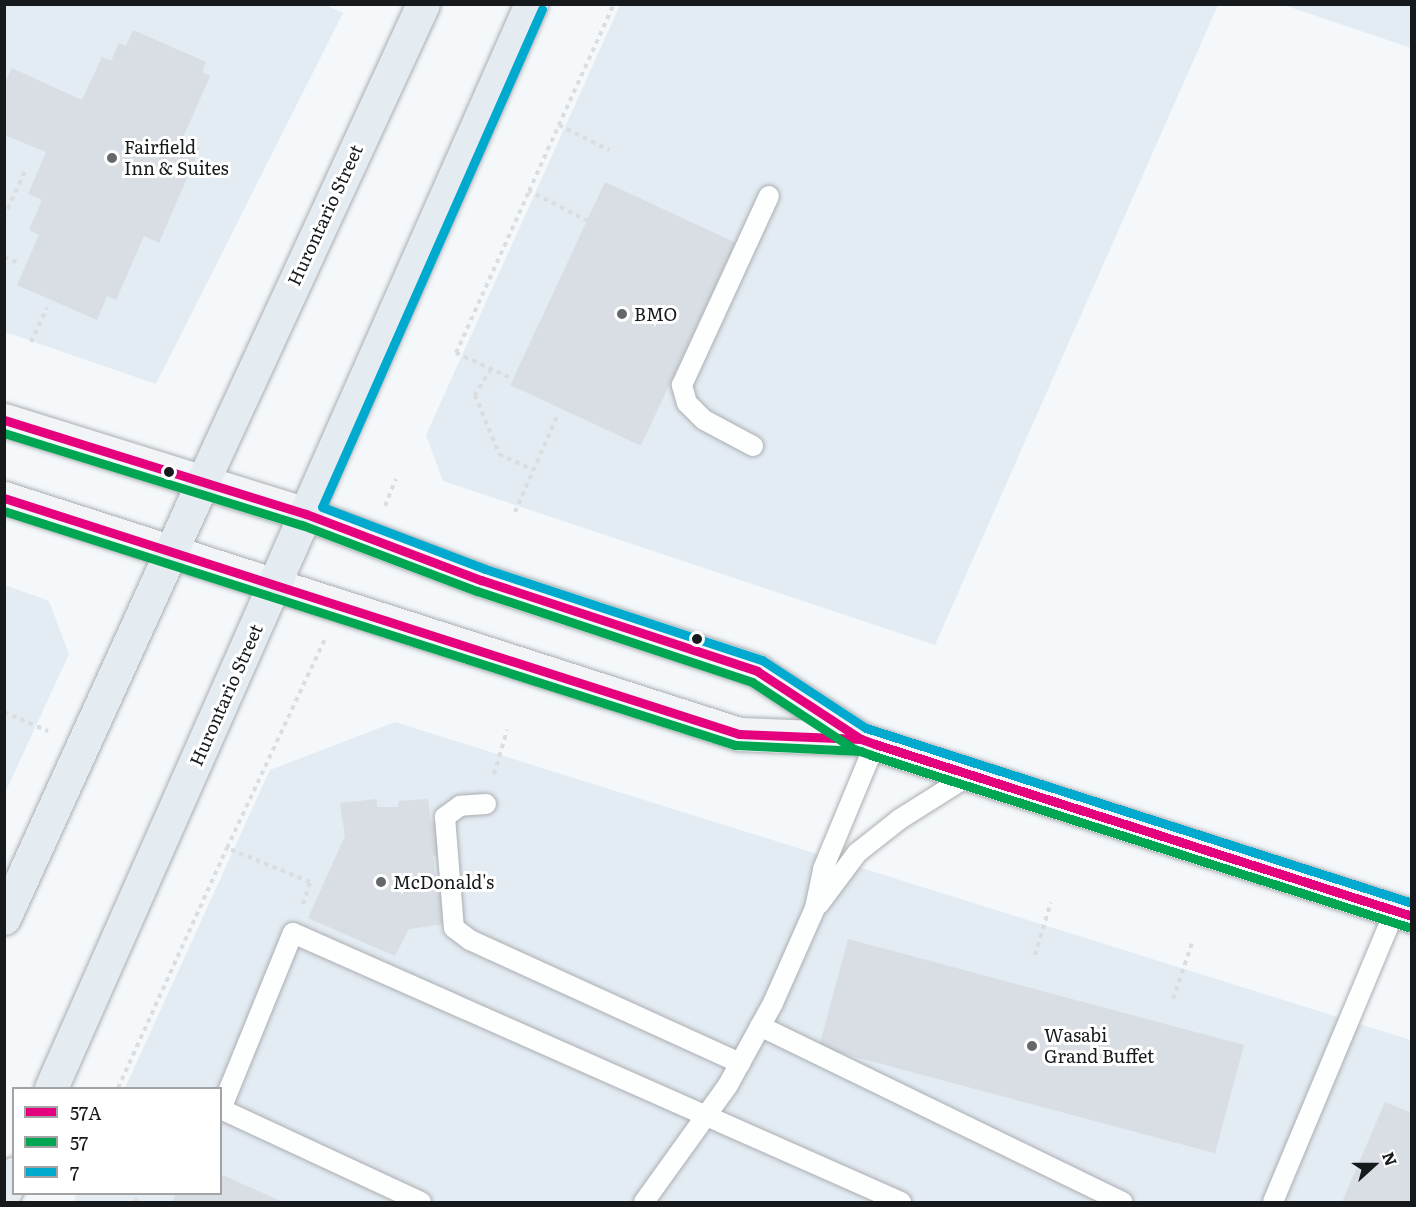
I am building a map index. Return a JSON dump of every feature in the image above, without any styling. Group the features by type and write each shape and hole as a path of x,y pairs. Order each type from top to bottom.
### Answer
{"main road":[{"name":"Hurontario Street","path":"4,918 423,4"},
{"name":"Hurontario Street","path":"52,1087 531,4"},
{"path":"4,420 306,514 482,580 757,671 868,741 1403,913"},
{"path":"4,498 739,734 868,741"},
{"path":"4,1193 12,1177"}],"lane":[{"path":"753,446 704,420 687,403 682,385 768,196"},
{"path":"815,908 823,869 868,741"},
{"path":"644,1203 707,1115 740,1063 760,1026 815,908 857,853 900,819 970,775"},
{"path":"486,804 460,806 445,817 454,928 470,940 740,1063"},
{"path":"1273,1203 1403,913"},
{"path":"222,1107 293,933 901,1203"},
{"path":"760,1026 1123,1203"},
{"path":"222,1109 420,1203"}],"path":[{"path":"509,377 456,353 614,4"},
{"path":"559,125 609,150"},
{"path":"4,217 26,169"},
{"path":"529,191 588,221"},
{"path":"4,257 19,263"},
{"path":"31,342 46,307"},
{"path":"490,369 475,395 499,454 534,470"},
{"path":"515,512 558,414"},
{"path":"371,537 396,479"},
{"path":"119,1087 340,606"},
{"path":"4,712 82,747"},
{"path":"486,804 507,730"},
{"path":"227,848 310,882 293,933"},
{"path":"1035,955 1051,902"},
{"path":"1173,999 1193,940"}],"shaded area":[{"path":"323,4 343,13 156,384 5,332 5,5"},
{"path":"620,5 1218,5 935,645 443,481 426,435"},
{"path":"1284,5 1411,5 1411,48"},
{"path":"5,585 49,601 69,654 5,793"},
{"path":"395,722 1411,1040 1411,1202 73,1202 76,1195 222,1195 222,1087 125,1087 270,770"}],"building":[{"path":"133,30 206,62 202,72 210,76 182,140 200,148 159,243 144,236 116,300 107,296 97,320 17,285 39,235 29,230 42,200 28,194 46,152 4,135 4,84 12,68 82,100 102,57 111,61 119,43 126,46"},
{"name":"BMO","path":"605,182 736,243 641,446 510,385"},
{"name":"McDonald's","path":"377,799 377,807 398,807 399,801 428,799 431,823 439,821 441,854 433,856 437,893 444,892 446,924 409,929 395,956 308,918 345,836 340,803"},
{"name":"Wasabi Grand Buffet","path":"848,939 1244,1045 1215,1153 819,1047"},
{"path":"1385,1102 1412,1113 1412,1202 1342,1202"},
{"path":"222,1175 283,1202 172,1202 176,1195 222,1195"}],"transit line":[{"name":"7","path":"542,9 322,507 485,569 762,660 866,728 1412,903"},
{"name":"57A","path":"4,420 306,514 481,580 757,671 861,739 875,744 1412,916"},
{"name":"57","path":"4,433 302,525 477,591 752,682 854,749 871,755 1408,927"},
{"name":"57A","path":"4,498 739,734 861,739"},
{"name":"57","path":"4,511 735,745 861,751"}],"place":[{"name":"Fairfield Inn & Suites","path":"112,158"},
{"name":"BMO","path":"622,314"},
{"name":"McDonald's","path":"381,882"},
{"name":"Wasabi Grand Buffet","path":"1032,1046"}]}
